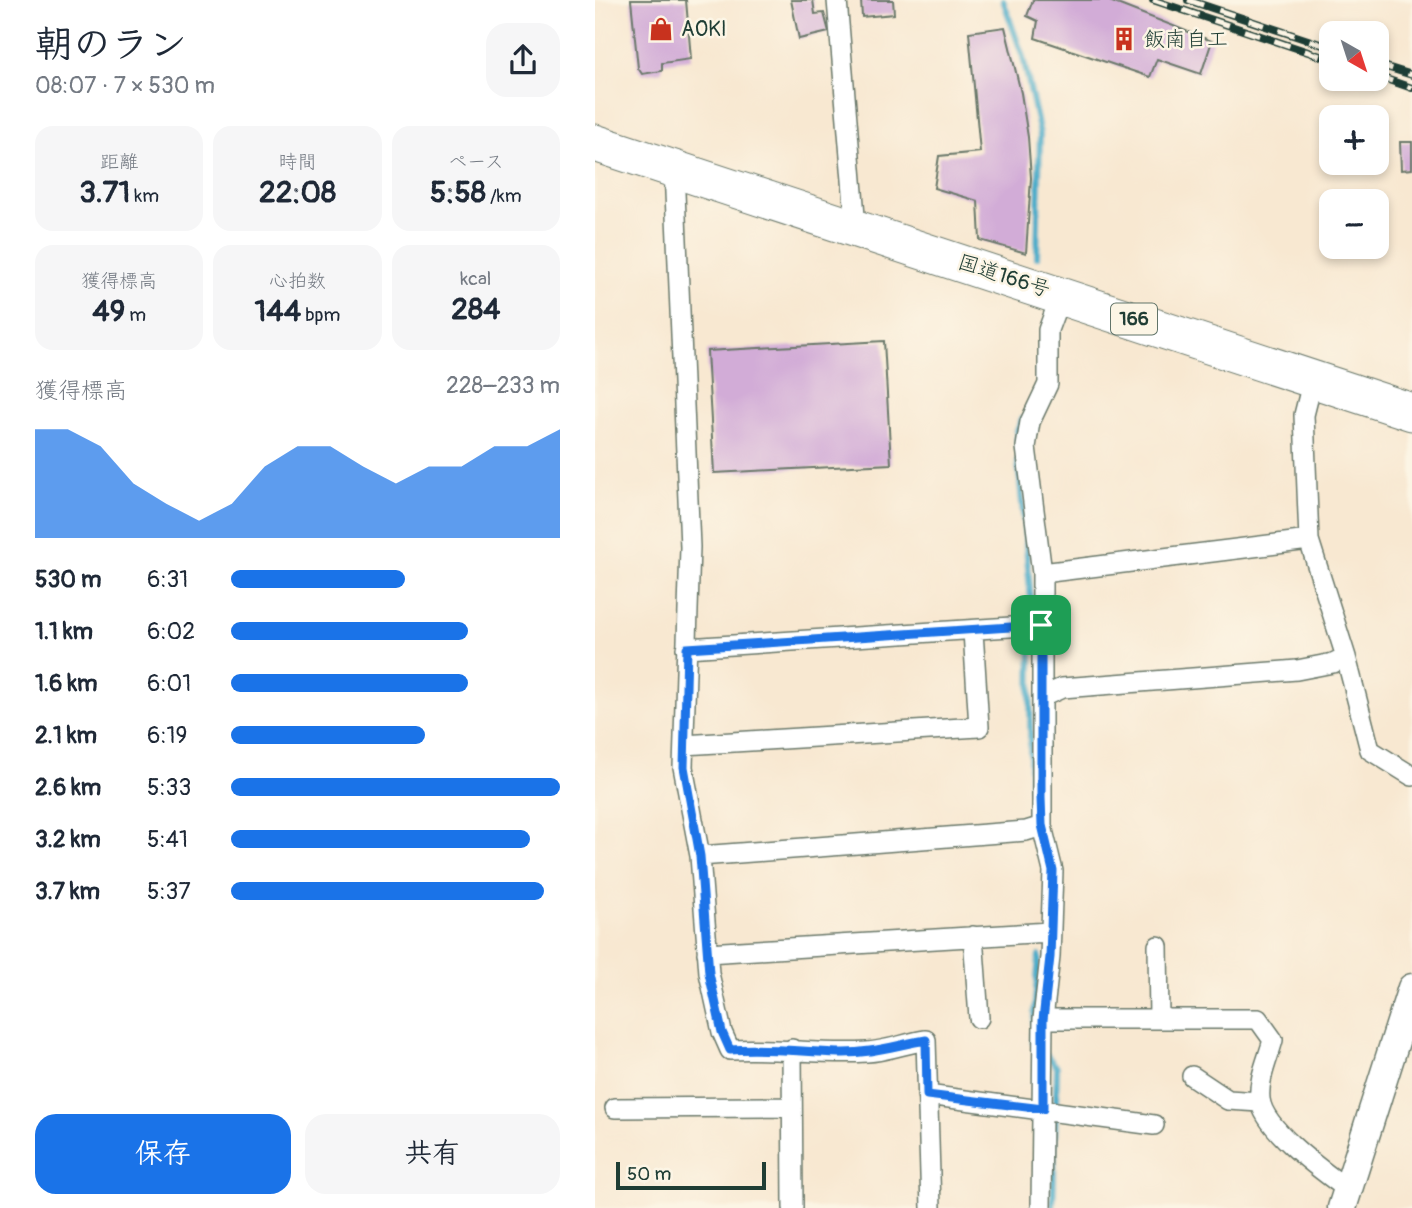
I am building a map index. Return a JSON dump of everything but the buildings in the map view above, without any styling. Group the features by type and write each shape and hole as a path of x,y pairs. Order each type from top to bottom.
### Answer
{"highway":[{"name":"国道166号","path":"595,143 1412,412"}],"street":[{"path":"837,0 856,228"},
{"path":"674,169 690,547 684,767 700,856 707,953 722,1032 730,1050 868,1052 926,1040 931,1208"},
{"path":"1041,1208 1052,1110 1043,1054 1043,1020 1050,957 1053,871 1042,825 1042,696 1032,626 1042,573 1026,447 1030,422 1048,384 1048,330 1061,295"},
{"path":"1313,379 1304,415 1309,540 1346,657 1370,750 1412,776"},
{"path":"1042,573 1309,540"},
{"path":"687,648 1032,626"},
{"path":"684,745 979,727 972,631"},
{"path":"1042,696 1062,688 1297,670 1333,663 1346,657"},
{"path":"700,856 1026,831 1042,825"},
{"path":"707,953 1049,932"},
{"path":"973,936 979,1018"},
{"path":"1158,946 1159,1019"},
{"path":"1043,1020 1258,1019 1273,1040 1261,1080 1260,1102 1275,1126 1345,1198 1412,988"},
{"path":"792,1049 793,1208"},
{"path":"1192,1076 1228,1100 1260,1102"},
{"path":"927,1095 1154,1125"},
{"path":"615,1108 792,1107"}],"waterway":[{"path":"1003,0 1023,57 1040,134 1037,257"},
{"path":"1017,449 1017,431 1022,419"},
{"path":"1018,459 1031,600 1030,788"},
{"path":"1037,1046 1032,1041 1039,956"},
{"path":"1047,1056 1057,1067 1053,1208"}],"railway":[{"path":"1153,0 1319,56"},
{"path":"1188,0 1319,44"},
{"path":"1389,68 1412,75"},
{"path":"1389,80 1412,88"}],"place":[{"name":"AOKI","path":"661,29"},
{"name":"飯南自工","path":"1124,39"}],"route":[{"path":"1041,625 1042,825 1053,871 1050,957 1043,1020 1043,1109 927,1095 926,1040 868,1052 840,1053 771,1047 730,1050 722,1032 709,973 700,856 684,767 687,648 1041,625"}]}
